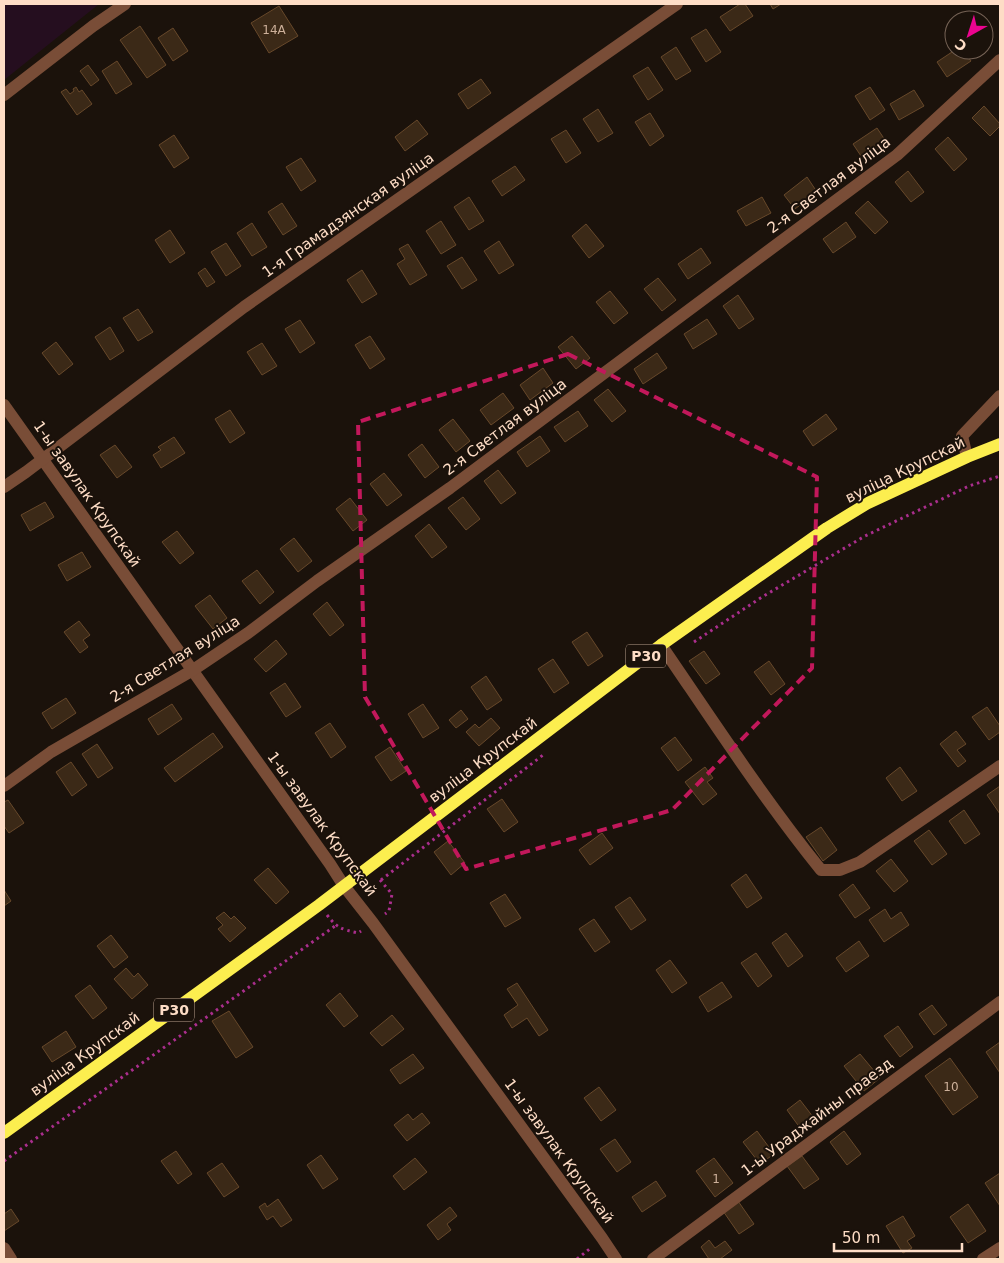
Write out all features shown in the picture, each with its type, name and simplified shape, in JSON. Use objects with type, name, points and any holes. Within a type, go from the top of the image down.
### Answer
[{"type":"main road","name":"вуліца Крупскай","points":[[4,1133],[344,886],[661,644],[827,528],[868,503],[1000,444]]},
{"type":"street","points":[[4,95],[93,26],[125,4]]},
{"type":"street","name":"1-я Грамадзянская вуліца","points":[[4,487],[244,308],[677,4]]},
{"type":"street","name":"2-я Светлая вуліца","points":[[4,786],[51,752],[193,670],[248,633],[317,581],[450,488],[897,155],[1000,60]]},
{"type":"street","points":[[968,457],[962,436],[1000,396]]},
{"type":"street","name":"1-ы завулак Крупскай","points":[[4,405],[344,886],[373,923],[616,1259]]},
{"type":"street","points":[[661,644],[747,772],[821,870],[840,870],[860,862],[1000,766]]},
{"type":"street","name":"1-ы Ураджайны праезд","points":[[653,1259],[1000,1002]]},
{"type":"street","points":[[4,1248],[11,1259]]},
{"type":"street","points":[[983,1259],[1000,1248]]},
{"type":"path","points":[[4,1161],[335,926]]},
{"type":"highlighted area","points":[[568,354],[817,477],[812,668],[672,810],[466,869],[365,697],[358,422]]},
{"type":"shaded area","points":[[4,4],[99,4],[4,80]]},
{"type":"building","points":[[740,4],[745,4],[753,16],[730,31],[720,17]]},
{"type":"building","points":[[770,4],[781,4],[773,9]]},
{"type":"building","points":[[279,6],[298,36],[269,53],[251,23]]},
{"type":"building","points":[[140,26],[166,65],[147,78],[120,40]]},
{"type":"building","points":[[173,28],[188,51],[173,61],[158,38]]},
{"type":"building","points":[[706,29],[721,52],[706,62],[691,38]]},
{"type":"building","points":[[676,47],[691,71],[676,80],[661,57]]},
{"type":"building","points":[[944,57],[944,60],[971,61],[947,77],[937,62]]},
{"type":"building","points":[[117,61],[132,84],[116,94],[102,71]]},
{"type":"building","points":[[88,65],[99,80],[91,86],[80,71]]},
{"type":"building","points":[[648,67],[663,90],[648,100],[633,76]]},
{"type":"building","points":[[481,79],[491,93],[468,109],[458,94]]},
{"type":"building","points":[[76,87],[79,92],[82,90],[92,104],[77,115],[61,92],[66,89],[70,94]]},
{"type":"building","points":[[870,87],[885,110],[870,120],[855,96]]},
{"type":"building","points":[[914,90],[924,106],[899,120],[890,104]]},
{"type":"building","points":[[984,106],[1000,124],[990,136],[972,118]]},
{"type":"building","points":[[598,109],[613,133],[598,142],[583,119]]},
{"type":"building","points":[[650,113],[664,136],[650,146],[635,122]]},
{"type":"building","points":[[417,120],[428,134],[405,151],[395,137]]},
{"type":"building","points":[[877,128],[887,143],[863,159],[853,144]]},
{"type":"building","points":[[566,130],[581,153],[566,163],[551,139]]},
{"type":"building","points":[[174,135],[189,158],[174,168],[159,145]]},
{"type":"building","points":[[948,137],[967,159],[954,171],[935,149]]},
{"type":"building","points":[[301,158],[316,181],[301,191],[286,167]]},
{"type":"building","points":[[515,166],[525,180],[502,196],[492,181]]},
{"type":"building","points":[[908,171],[924,192],[911,202],[895,182]]},
{"type":"building","points":[[807,177],[817,192],[795,209],[784,195]]},
{"type":"building","points":[[469,197],[484,221],[469,230],[454,207]]},
{"type":"building","points":[[762,197],[771,213],[746,226],[737,211]]},
{"type":"building","points":[[868,201],[888,222],[875,234],[855,213]]},
{"type":"building","points":[[282,203],[297,226],[283,235],[268,212]]},
{"type":"building","points":[[441,221],[456,245],[441,254],[426,231]]},
{"type":"building","points":[[846,222],[856,237],[833,253],[823,239]]},
{"type":"building","points":[[252,223],[267,247],[252,256],[237,233]]},
{"type":"building","points":[[586,224],[604,246],[589,258],[572,236]]},
{"type":"building","points":[[170,230],[185,253],[170,263],[155,240]]},
{"type":"building","points":[[499,241],[514,265],[499,274],[484,251]]},
{"type":"building","points":[[226,243],[241,266],[226,276],[211,252]]},
{"type":"building","points":[[408,244],[427,275],[410,285],[397,264],[405,259],[399,249]]},
{"type":"building","points":[[701,248],[711,263],[688,279],[678,264]]},
{"type":"building","points":[[462,257],[477,280],[462,289],[447,266]]},
{"type":"building","points":[[205,268],[215,282],[207,287],[198,273]]},
{"type":"building","points":[[362,270],[377,294],[362,303],[347,280]]},
{"type":"building","points":[[658,278],[676,300],[662,311],[644,289]]},
{"type":"building","points":[[610,291],[628,313],[614,324],[596,302]]},
{"type":"building","points":[[738,295],[754,319],[739,329],[723,306]]},
{"type":"building","points":[[138,309],[153,332],[138,341],[123,318]]},
{"type":"building","points":[[707,319],[717,334],[693,349],[684,334]]},
{"type":"building","points":[[300,320],[315,343],[300,353],[285,329]]},
{"type":"building","points":[[110,327],[124,351],[110,360],[95,337]]},
{"type":"building","points":[[370,336],[385,359],[370,369],[355,345]]},
{"type":"building","points":[[572,336],[590,358],[576,369],[558,347]]},
{"type":"building","points":[[56,342],[73,364],[59,375],[42,353]]},
{"type":"building","points":[[262,343],[277,366],[262,375],[247,352]]},
{"type":"building","points":[[657,353],[667,368],[643,384],[634,369]]},
{"type":"building","points":[[543,368],[553,383],[530,400],[520,385]]},
{"type":"building","points":[[608,389],[626,411],[612,422],[594,400]]},
{"type":"building","points":[[503,393],[514,408],[491,425],[480,410]]},
{"type":"building","points":[[230,410],[245,433],[230,443],[215,419]]},
{"type":"building","points":[[578,411],[588,426],[565,442],[554,427]]},
{"type":"building","points":[[826,414],[837,429],[813,446],[803,431]]},
{"type":"building","points":[[453,419],[470,441],[456,452],[439,430]]},
{"type":"building","points":[[540,436],[550,451],[527,467],[517,452]]},
{"type":"building","points":[[174,437],[185,453],[161,468],[153,455],[161,450],[158,447]]},
{"type":"building","points":[[422,444],[439,467],[425,478],[408,455]]},
{"type":"building","points":[[115,445],[132,467],[117,478],[100,455]]},
{"type":"building","points":[[498,470],[516,493],[501,504],[484,481]]},
{"type":"building","points":[[384,473],[402,495],[387,506],[370,484]]},
{"type":"building","points":[[463,497],[480,519],[466,530],[448,508]]},
{"type":"building","points":[[350,498],[367,520],[353,531],[336,509]]},
{"type":"building","points":[[45,502],[54,517],[30,531],[21,515]]},
{"type":"building","points":[[429,524],[447,547],[432,558],[415,536]]},
{"type":"building","points":[[177,531],[194,553],[180,564],[162,542]]},
{"type":"building","points":[[294,538],[312,561],[298,572],[280,549]]},
{"type":"building","points":[[82,552],[91,567],[67,581],[58,565]]},
{"type":"building","points":[[257,570],[274,592],[260,604],[242,581]]},
{"type":"building","points":[[210,595],[227,618],[213,629],[195,606]]},
{"type":"building","points":[[327,602],[344,625],[330,636],[313,614]]},
{"type":"building","points":[[79,621],[90,635],[83,640],[88,647],[80,653],[64,632]]},
{"type":"building","points":[[587,632],[603,656],[588,666],[572,642]]},
{"type":"building","points":[[276,640],[287,654],[266,672],[254,659]]},
{"type":"building","points":[[704,651],[720,674],[706,684],[689,661]]},
{"type":"building","points":[[553,659],[569,683],[554,693],[538,669]]},
{"type":"building","points":[[769,661],[785,684],[771,695],[754,672]]},
{"type":"building","points":[[486,676],[502,700],[487,710],[471,687]]},
{"type":"building","points":[[285,683],[301,707],[286,717],[270,693]]},
{"type":"building","points":[[66,698],[76,713],[52,729],[42,713]]},
{"type":"building","points":[[172,704],[182,719],[158,735],[148,719]]},
{"type":"building","points":[[423,704],[439,728],[423,738],[408,714]]},
{"type":"building","points":[[987,707],[1000,726],[1000,732],[989,740],[972,717]]},
{"type":"building","points":[[461,710],[468,719],[456,728],[449,720]]},
{"type":"building","points":[[491,718],[500,728],[479,746],[466,732],[475,724],[479,728]]},
{"type":"building","points":[[330,723],[346,747],[331,758],[315,733]]},
{"type":"building","points":[[956,731],[966,744],[957,750],[966,761],[958,767],[940,744]]},
{"type":"building","points":[[213,733],[223,747],[175,782],[164,768]]},
{"type":"building","points":[[675,737],[692,760],[678,771],[661,748]]},
{"type":"building","points":[[97,744],[113,768],[98,778],[82,754]]},
{"type":"building","points":[[390,747],[406,771],[391,781],[375,757]]},
{"type":"building","points":[[71,762],[87,785],[72,796],[56,772]]},
{"type":"building","points":[[705,767],[713,778],[707,782],[717,794],[703,805],[685,782]]},
{"type":"building","points":[[900,767],[917,791],[902,801],[886,778]]},
{"type":"building","points":[[1000,786],[1000,814],[987,795]]},
{"type":"building","points":[[502,799],[518,822],[504,832],[487,809]]},
{"type":"building","points":[[8,800],[24,823],[9,833],[4,826],[4,802]]},
{"type":"building","points":[[964,810],[980,834],[965,844],[949,821]]},
{"type":"building","points":[[821,827],[837,850],[823,861],[806,837]]},
{"type":"building","points":[[929,830],[947,854],[932,865],[914,841]]},
{"type":"building","points":[[602,833],[613,848],[590,865],[579,850]]},
{"type":"building","points":[[448,841],[465,863],[451,875],[434,852]]},
{"type":"building","points":[[891,859],[908,881],[894,892],[876,871]]},
{"type":"building","points":[[268,868],[289,892],[276,904],[254,880]]},
{"type":"building","points":[[746,874],[762,898],[747,908],[731,885]]},
{"type":"building","points":[[853,884],[870,908],[855,918],[839,895]]},
{"type":"building","points":[[4,890],[11,901],[4,906]]},
{"type":"building","points":[[505,894],[521,918],[505,927],[490,903]]},
{"type":"building","points":[[630,897],[646,920],[631,930],[615,907]]},
{"type":"building","points":[[885,909],[891,919],[901,912],[909,925],[884,942],[869,920]]},
{"type":"building","points":[[224,912],[231,919],[234,916],[246,928],[230,942],[218,929],[223,925],[216,918]]},
{"type":"building","points":[[594,919],[610,942],[595,952],[579,929]]},
{"type":"building","points":[[786,933],[803,956],[788,967],[772,943]]},
{"type":"building","points":[[111,935],[128,957],[114,968],[97,946]]},
{"type":"building","points":[[859,941],[869,956],[846,972],[836,958]]},
{"type":"building","points":[[756,953],[772,976],[758,987],[741,963]]},
{"type":"building","points":[[670,960],[687,983],[672,993],[656,970]]},
{"type":"building","points":[[126,968],[134,977],[138,973],[148,985],[132,999],[114,979]]},
{"type":"building","points":[[722,982],[732,997],[708,1012],[699,997]]},
{"type":"building","points":[[517,983],[548,1030],[539,1036],[527,1018],[512,1028],[504,1015],[518,1005],[507,989]]},
{"type":"building","points":[[90,985],[107,1008],[93,1019],[75,996]]},
{"type":"building","points":[[340,993],[358,1016],[344,1027],[326,1005]]},
{"type":"building","points":[[932,1005],[947,1025],[934,1035],[919,1014]]},
{"type":"building","points":[[229,1011],[253,1047],[236,1058],[212,1021]]},
{"type":"building","points":[[392,1015],[404,1029],[382,1046],[370,1033]]},
{"type":"building","points":[[898,1026],[913,1047],[900,1057],[884,1036]]},
{"type":"building","points":[[66,1031],[76,1047],[52,1062],[42,1047]]},
{"type":"building","points":[[1000,1042],[1000,1073],[986,1052]]},
{"type":"building","points":[[413,1054],[424,1068],[400,1084],[390,1070]]},
{"type":"building","points":[[860,1054],[880,1078],[864,1091],[844,1066]]},
{"type":"building","points":[[950,1058],[978,1097],[953,1115],[925,1076]]},
{"type":"building","points":[[599,1087],[616,1110],[601,1121],[584,1098]]},
{"type":"building","points":[[800,1100],[817,1122],[803,1132],[787,1110]]},
{"type":"building","points":[[422,1113],[430,1123],[407,1141],[394,1125],[408,1114],[413,1120]]},
{"type":"building","points":[[757,1131],[774,1154],[760,1164],[743,1142]]},
{"type":"building","points":[[844,1131],[861,1154],[847,1165],[830,1142]]},
{"type":"building","points":[[615,1139],[631,1162],[617,1172],[600,1149]]},
{"type":"building","points":[[176,1151],[192,1174],[178,1184],[161,1161]]},
{"type":"building","points":[[321,1155],[338,1179],[323,1189],[307,1165]]},
{"type":"building","points":[[802,1156],[819,1179],[804,1189],[787,1166]]},
{"type":"building","points":[[415,1158],[427,1172],[404,1190],[393,1176]]},
{"type":"building","points":[[714,1158],[733,1183],[715,1197],[696,1171]]},
{"type":"building","points":[[222,1163],[239,1187],[224,1197],[207,1173]]},
{"type":"building","points":[[1000,1173],[1000,1206],[985,1183]]},
{"type":"building","points":[[656,1181],[666,1196],[642,1212],[632,1197]]},
{"type":"building","points":[[278,1199],[292,1220],[281,1227],[273,1216],[267,1220],[259,1207],[265,1203],[267,1207]]},
{"type":"building","points":[[738,1201],[754,1224],[739,1234],[723,1211]]},
{"type":"building","points":[[968,1204],[986,1231],[968,1243],[950,1217]]},
{"type":"building","points":[[450,1207],[457,1216],[447,1224],[451,1230],[438,1240],[427,1225]]},
{"type":"building","points":[[11,1209],[19,1221],[4,1231],[4,1214]]},
{"type":"building","points":[[903,1216],[915,1236],[907,1241],[912,1248],[903,1253],[886,1226]]},
{"type":"building","points":[[709,1240],[715,1248],[725,1241],[732,1250],[720,1259],[709,1259],[701,1247]]}]
